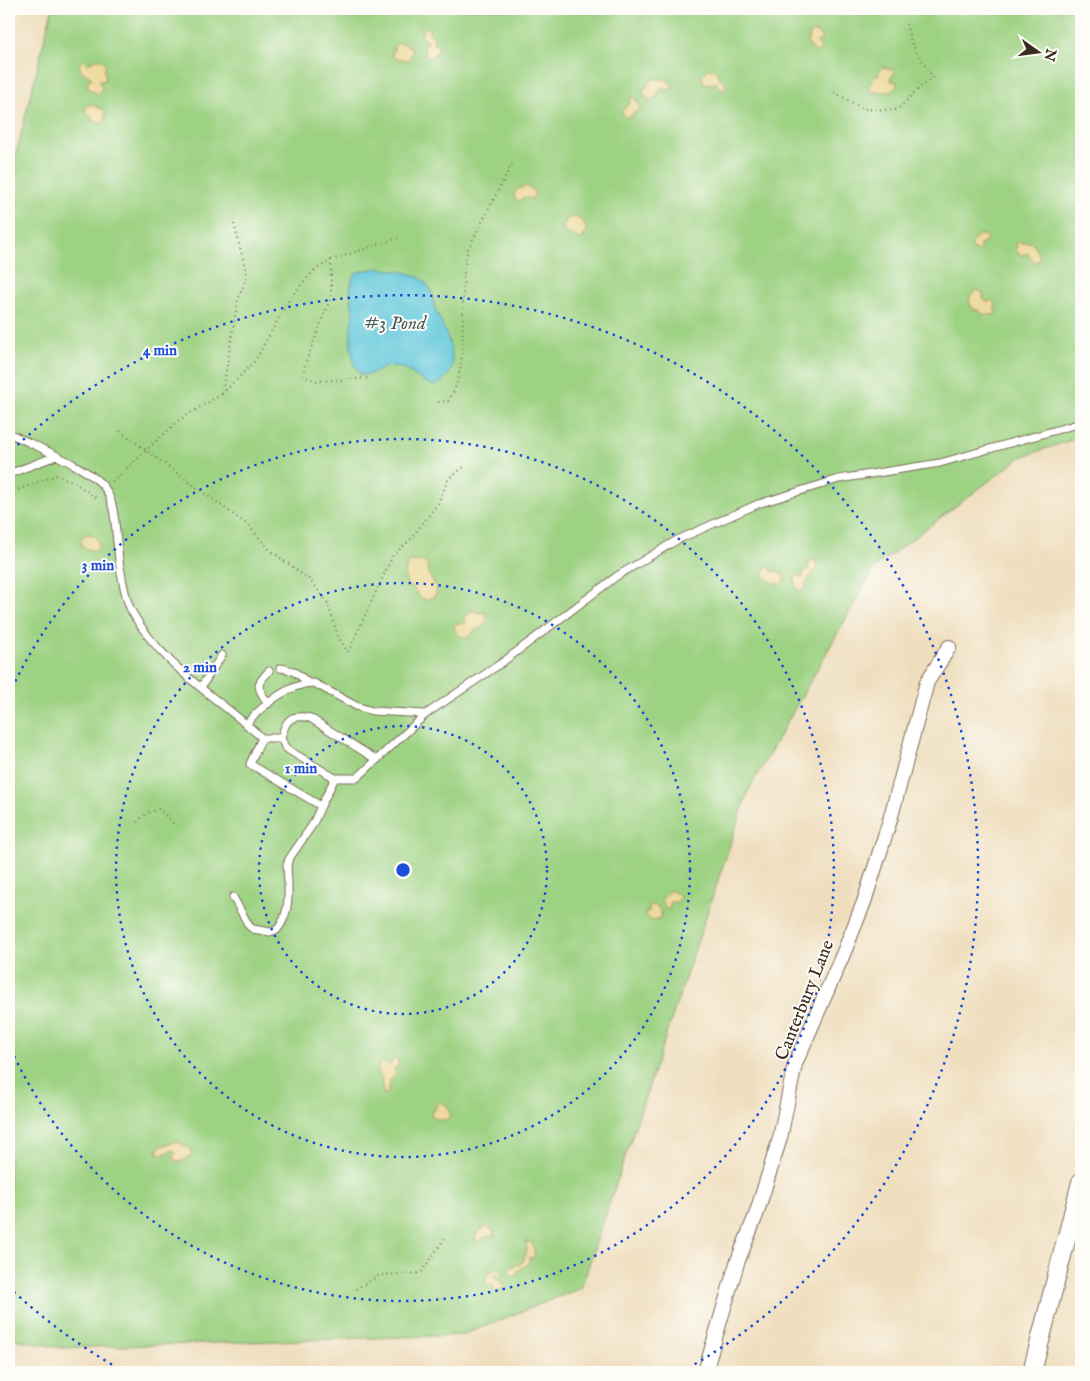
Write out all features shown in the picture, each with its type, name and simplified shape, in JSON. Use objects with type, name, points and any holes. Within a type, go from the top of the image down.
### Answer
[{"type":"street","name":"Canterbury Lane","points":[[705,1372],[737,1263],[756,1215],[780,1138],[795,1064],[864,902],[890,820],[927,682],[949,647]]},
{"type":"street","points":[[1032,1372],[1081,1182]]},
{"type":"lane","points":[[376,760],[310,718],[298,716],[290,719],[283,728],[281,738],[290,751],[334,778],[357,778],[426,714],[503,662],[617,576],[677,540],[758,504],[839,479],[940,463],[1081,423]]},
{"type":"lane","points":[[9,433],[86,471],[99,480],[106,489],[113,510],[120,566],[131,611],[158,650],[262,738],[281,738]]},
{"type":"lane","points":[[9,474],[56,456]]},
{"type":"lane","points":[[201,687],[222,655]]},
{"type":"lane","points":[[280,668],[289,669],[297,673],[308,683]]},
{"type":"lane","points":[[268,671],[259,681],[259,685],[261,693],[268,704]]},
{"type":"lane","points":[[246,724],[259,710],[268,704],[296,686],[308,683],[314,683],[356,706],[372,711],[426,714]]},
{"type":"lane","points":[[262,738],[250,764],[321,806]]},
{"type":"lane","points":[[233,896],[248,926],[270,932],[277,930],[285,918],[287,910],[289,859],[313,824],[334,778]]},
{"type":"path","points":[[830,90],[864,109],[897,110],[921,86],[933,78],[912,44],[904,21]]},
{"type":"path","points":[[438,402],[448,401],[453,393],[458,375],[464,319],[465,259],[468,249],[512,164]]},
{"type":"path","points":[[222,394],[236,309],[247,274],[233,220]]},
{"type":"path","points":[[9,493],[57,475],[74,482],[96,498],[179,420],[222,394],[255,361],[290,296],[315,270],[331,260],[398,238]]},
{"type":"path","points":[[331,260],[331,296],[305,364],[303,376],[317,381],[370,378]]},
{"type":"path","points":[[120,431],[249,526],[270,550],[310,580],[328,603],[338,638],[348,652],[393,555],[410,540],[438,503],[449,478],[464,467]]},
{"type":"path","points":[[138,822],[147,813],[159,809],[176,826]]},
{"type":"path","points":[[356,1289],[380,1275],[421,1274],[448,1235]]},
{"type":"green space","points":[[52,9],[1081,9],[1081,437],[1021,457],[875,567],[748,791],[581,1288],[462,1335],[61,1348],[9,1338],[9,182]]},
{"type":"sand","points":[[426,27],[429,29],[434,38],[433,42],[438,46],[439,50],[429,58],[423,48],[423,44],[427,44],[426,40],[421,36],[422,31]]},
{"type":"sand","points":[[816,32],[822,40],[817,42],[821,48],[817,53],[807,42],[811,33]]},
{"type":"sand","points":[[398,43],[405,44],[407,47],[411,46],[411,58],[407,60],[393,58],[392,51]]},
{"type":"sand","points":[[96,59],[101,59],[106,64],[104,81],[99,80],[102,88],[97,94],[88,88],[88,81],[92,78],[81,71],[79,65],[83,60],[87,64]]},
{"type":"sand","points":[[883,67],[893,70],[894,74],[890,78],[891,81],[897,82],[896,87],[890,92],[871,92],[872,82],[875,76],[879,75],[879,71]]},
{"type":"sand","points":[[710,68],[717,71],[718,77],[725,81],[725,89],[721,90],[716,82],[709,84],[703,82],[702,76]]},
{"type":"sand","points":[[653,78],[667,80],[673,85],[673,88],[668,90],[661,87],[657,97],[649,100],[643,95],[643,90]]},
{"type":"sand","points":[[631,97],[637,100],[640,109],[627,118],[623,115],[622,111],[630,103]]},
{"type":"sand","points":[[91,104],[105,111],[105,120],[101,123],[91,120],[91,115],[86,113],[85,108]]},
{"type":"sand","points":[[526,186],[535,192],[534,197],[530,199],[524,197],[519,201],[516,200],[514,194],[516,190]]},
{"type":"sand","points":[[572,217],[580,220],[585,226],[586,232],[582,239],[562,229],[566,220]]},
{"type":"sand","points":[[978,235],[985,235],[987,238],[985,243],[980,245],[980,250],[978,251],[973,250],[971,244]]},
{"type":"sand","points":[[1019,241],[1022,243],[1033,243],[1040,257],[1038,261],[1034,262],[1027,253],[1022,255],[1017,253],[1016,244]]},
{"type":"sand","points":[[978,290],[984,294],[983,299],[988,302],[991,300],[996,305],[994,309],[995,315],[982,314],[979,310],[974,310],[969,302],[971,295]]},
{"type":"sand","points":[[86,534],[96,538],[98,549],[93,551],[83,547],[80,541]]},
{"type":"sand","points":[[812,559],[816,562],[817,567],[806,584],[805,589],[799,591],[795,586],[795,578],[798,575],[802,578],[804,571],[809,569],[809,562]]},
{"type":"sand","points":[[422,561],[427,564],[428,573],[437,589],[435,596],[427,600],[421,598],[412,587],[409,587],[405,578],[405,571],[409,562]]},
{"type":"sand","points":[[770,566],[772,572],[778,571],[785,577],[780,585],[769,580],[763,574],[765,569]]},
{"type":"sand","points":[[473,610],[478,613],[484,612],[488,619],[481,629],[475,630],[469,637],[461,637],[454,627],[458,623],[466,622],[465,616]]},
{"type":"sand","points":[[670,890],[679,895],[680,898],[677,902],[670,902],[670,909],[666,909],[661,900]]},
{"type":"sand","points":[[656,905],[661,912],[661,917],[655,920],[645,915],[646,912],[649,912],[649,907]]},
{"type":"sand","points":[[394,1059],[398,1060],[399,1066],[394,1068],[396,1074],[389,1081],[391,1084],[388,1087],[389,1092],[384,1095],[378,1066],[383,1062],[390,1065]]},
{"type":"sand","points":[[438,1102],[446,1105],[449,1109],[450,1116],[448,1120],[437,1119],[431,1115]]},
{"type":"sand","points":[[176,1141],[192,1150],[191,1156],[180,1162],[175,1161],[173,1157],[176,1152],[172,1150],[162,1155],[157,1152],[159,1147]]},
{"type":"sand","points":[[487,1227],[493,1230],[494,1236],[486,1236],[479,1241],[475,1240],[479,1231]]},
{"type":"sand","points":[[526,1242],[532,1242],[535,1255],[532,1258],[529,1257],[529,1263],[518,1271],[517,1275],[512,1276],[509,1273],[510,1268],[522,1263],[527,1251]]},
{"type":"sand","points":[[500,1269],[505,1275],[496,1274],[494,1276],[495,1279],[501,1280],[504,1287],[496,1290],[493,1287],[494,1284],[486,1285],[486,1279],[490,1271]]},
{"type":"water","name":"#3 Pond","points":[[378,268],[403,272],[420,278],[430,289],[452,353],[450,372],[446,378],[435,386],[397,366],[361,375],[354,365],[351,346],[353,312],[350,290],[353,277],[357,272]]}]
